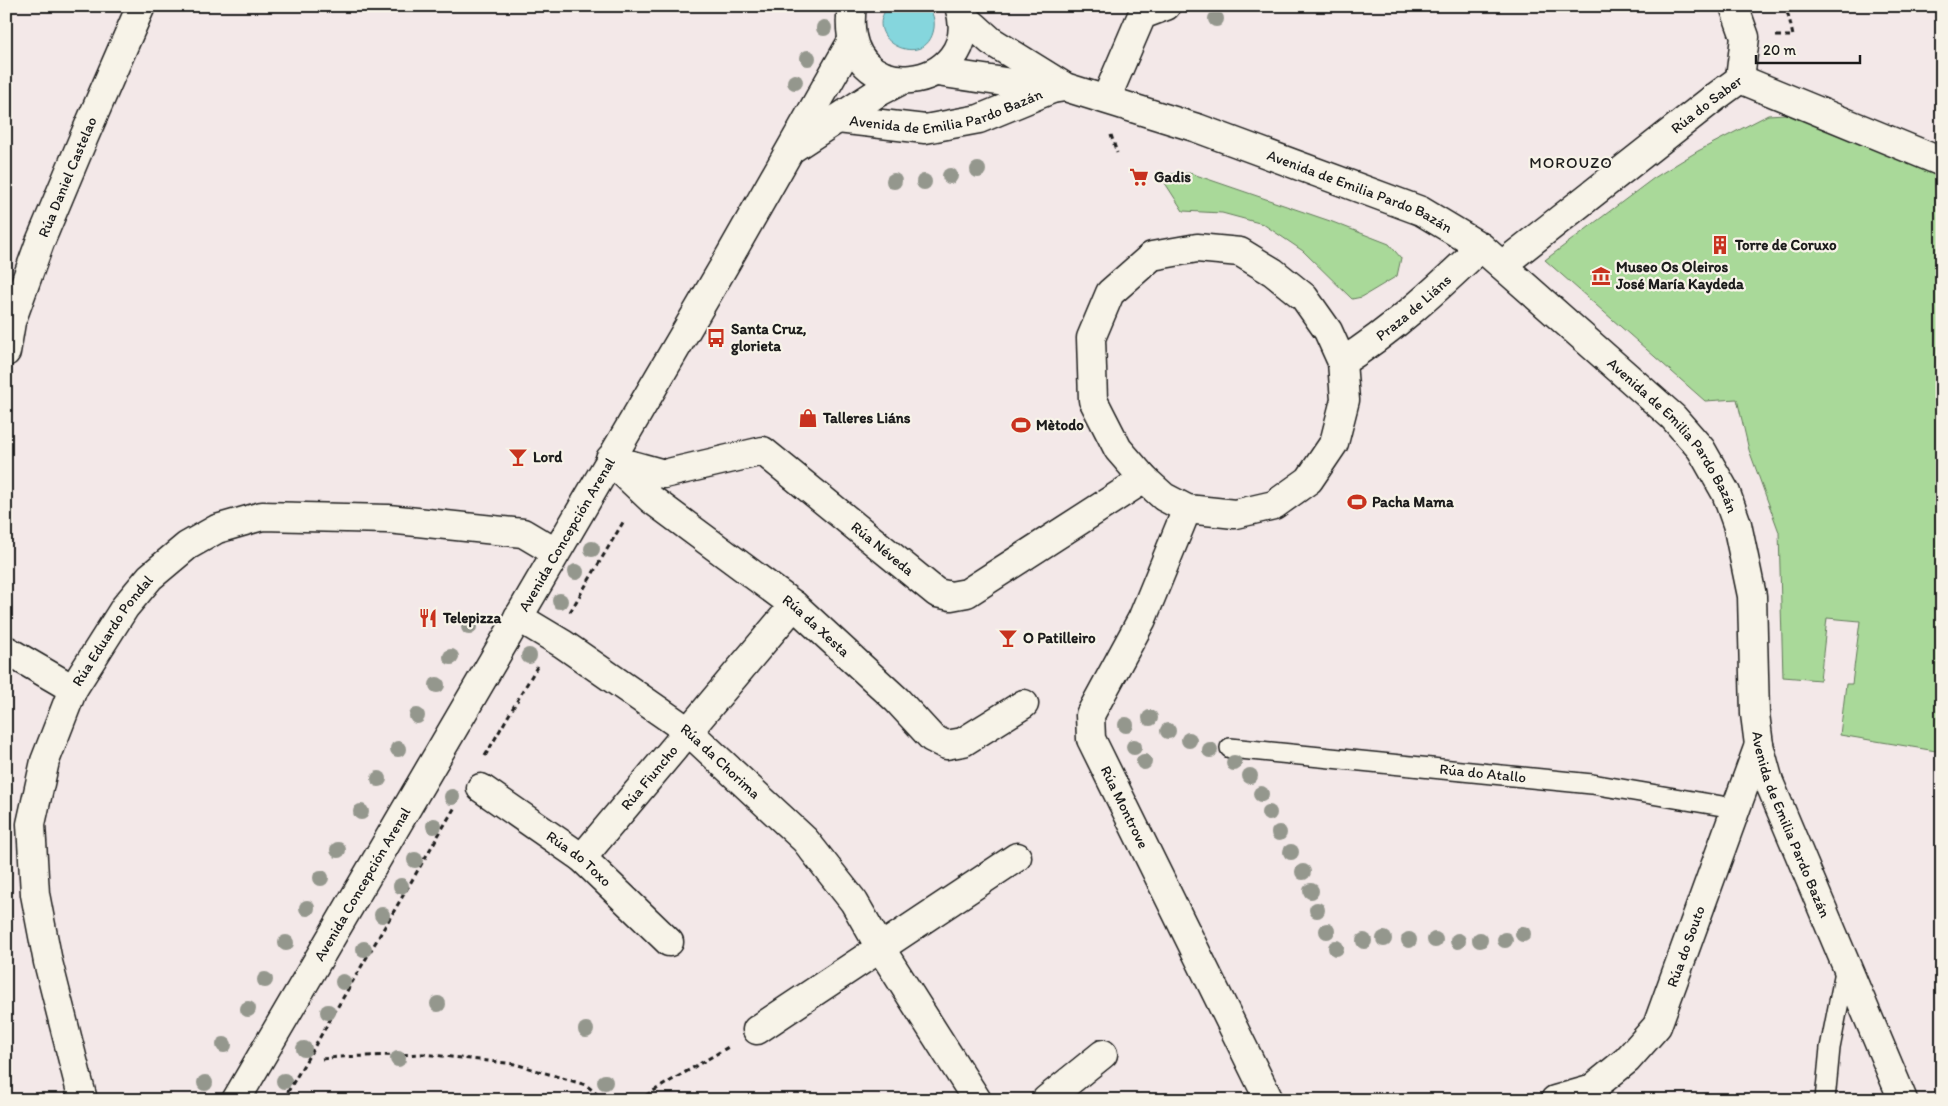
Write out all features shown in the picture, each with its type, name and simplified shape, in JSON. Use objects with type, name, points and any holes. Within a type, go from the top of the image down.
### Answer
[{"type":"street","name":"Rúa Daniel Castelao","points":[[6,352],[11,322],[40,242],[141,6]]},
{"type":"street","name":"Avenida Concepción Arenal","points":[[852,6],[849,23],[852,41],[860,56],[871,68],[885,77],[902,80],[920,79],[937,72]]},
{"type":"street","points":[[1106,99],[1142,14],[1166,6]]},
{"type":"street","points":[[1734,6],[1745,37],[1740,79]]},
{"type":"street","points":[[937,72],[949,61],[957,48],[963,30],[961,11]]},
{"type":"street","name":"Avenida de Emilia Pardo Bazán","points":[[961,11],[991,40],[1059,88]]},
{"type":"street","name":"Avenida Concepción Arenal","points":[[236,1100],[852,41]]},
{"type":"street","name":"Avenida de Emilia Pardo Bazán","points":[[937,72],[1059,88],[1106,99],[1197,128],[1421,211],[1480,247],[1673,417],[1702,449],[1726,493],[1737,524],[1752,596],[1755,714],[1759,745],[1769,782],[1903,1100]]},
{"type":"street","name":"Rúa do Saber","points":[[1502,266],[1740,79],[1942,162]]},
{"type":"street","name":"Avenida Concepción Arenal","points":[[790,150],[877,93],[902,80]]},
{"type":"street","name":"Avenida de Emilia Pardo Bazán","points":[[838,119],[925,129],[979,120],[1059,88]]},
{"type":"street","name":"Praza de Liáns","points":[[1342,362],[1362,350],[1437,289],[1480,247]]},
{"type":"street","points":[[1197,248],[1240,252],[1273,272],[1304,297],[1328,331],[1342,362],[1345,400],[1334,443],[1309,480],[1274,505],[1235,514],[1187,509],[1164,497],[1144,479],[1118,450],[1093,400],[1091,338],[1110,293],[1152,256],[1197,248]]},
{"type":"street","name":"Rúa Néveda","points":[[610,460],[664,474],[763,452],[937,594],[951,596],[967,592],[1144,479]]},
{"type":"street","name":"Rúa da Xesta","points":[[610,460],[651,499],[794,606],[897,700],[932,738],[946,745],[963,742],[1024,704]]},
{"type":"street","name":"Rúa Montrove","points":[[1187,509],[1142,619],[1090,715],[1091,740],[1269,1100]]},
{"type":"street","name":"Rúa Eduardo Pondal","points":[[83,1100],[46,953],[35,894],[32,824],[45,761],[72,689],[125,607],[150,577],[187,546],[217,529],[262,516],[388,519],[523,533],[555,552]]},
{"type":"street","name":"Rúa Fiuncho","points":[[582,858],[794,606]]},
{"type":"street","name":"Rúa da Chorima","points":[[518,617],[563,644],[688,731],[805,840],[854,902],[881,949],[977,1100]]},
{"type":"street","points":[[6,650],[72,689]]},
{"type":"street","name":"Rúa do Souto","points":[[1555,1100],[1591,1095],[1627,1060],[1657,1026],[1734,808],[1759,745]]},
{"type":"street","name":"Rúa do Toxo","points":[[481,788],[582,858],[670,942]]},
{"type":"street","points":[[757,1030],[1017,857]]},
{"type":"street","points":[[1046,1100],[1103,1054]]},
{"type":"lane","name":"Rúa do Atallo","points":[[1230,748],[1592,784],[1734,808]]},
{"type":"lane","points":[[1825,1100],[1830,1048],[1846,966]]},
{"type":"path","points":[[638,1100],[757,1030]]},
{"type":"path","points":[[322,1059],[424,1054],[515,1064],[586,1085],[604,1100]]},
{"type":"green space","points":[[1803,113],[1942,177],[1942,752],[1840,735],[1846,684],[1852,684],[1860,621],[1827,618],[1820,680],[1783,677],[1779,532],[1749,450],[1737,399],[1705,401],[1545,260],[1654,178],[1698,151],[1768,115]]},
{"type":"green space","points":[[1190,173],[1330,221],[1389,244],[1401,258],[1397,276],[1362,297],[1352,299],[1303,251],[1263,224],[1222,213],[1183,211],[1165,183],[1170,174]]},
{"type":"water","points":[[889,6],[927,6],[932,13],[934,22],[934,28],[929,41],[920,48],[909,50],[897,46],[888,39],[882,30],[882,18]]},
{"type":"place","name":"Gadis","points":[[1139,177]]},
{"type":"place","name":"Torre de Coruxo","points":[[1720,245]]},
{"type":"place","name":"Museo Os Oleiros José María Kaydeda","points":[[1601,276]]},
{"type":"place","name":"Santa Cruz, glorieta","points":[[716,338]]},
{"type":"place","name":"Talleres Liáns","points":[[808,418]]},
{"type":"place","name":"Mètodo","points":[[1021,425]]},
{"type":"place","name":"Lord","points":[[518,457]]},
{"type":"place","name":"Pacha Mama","points":[[1357,502]]},
{"type":"place","name":"Telepizza","points":[[428,618]]},
{"type":"place","name":"O Patilleiro","points":[[1008,638]]},
{"type":"district","name":"MOROUZO","points":[[1571,162]]}]
